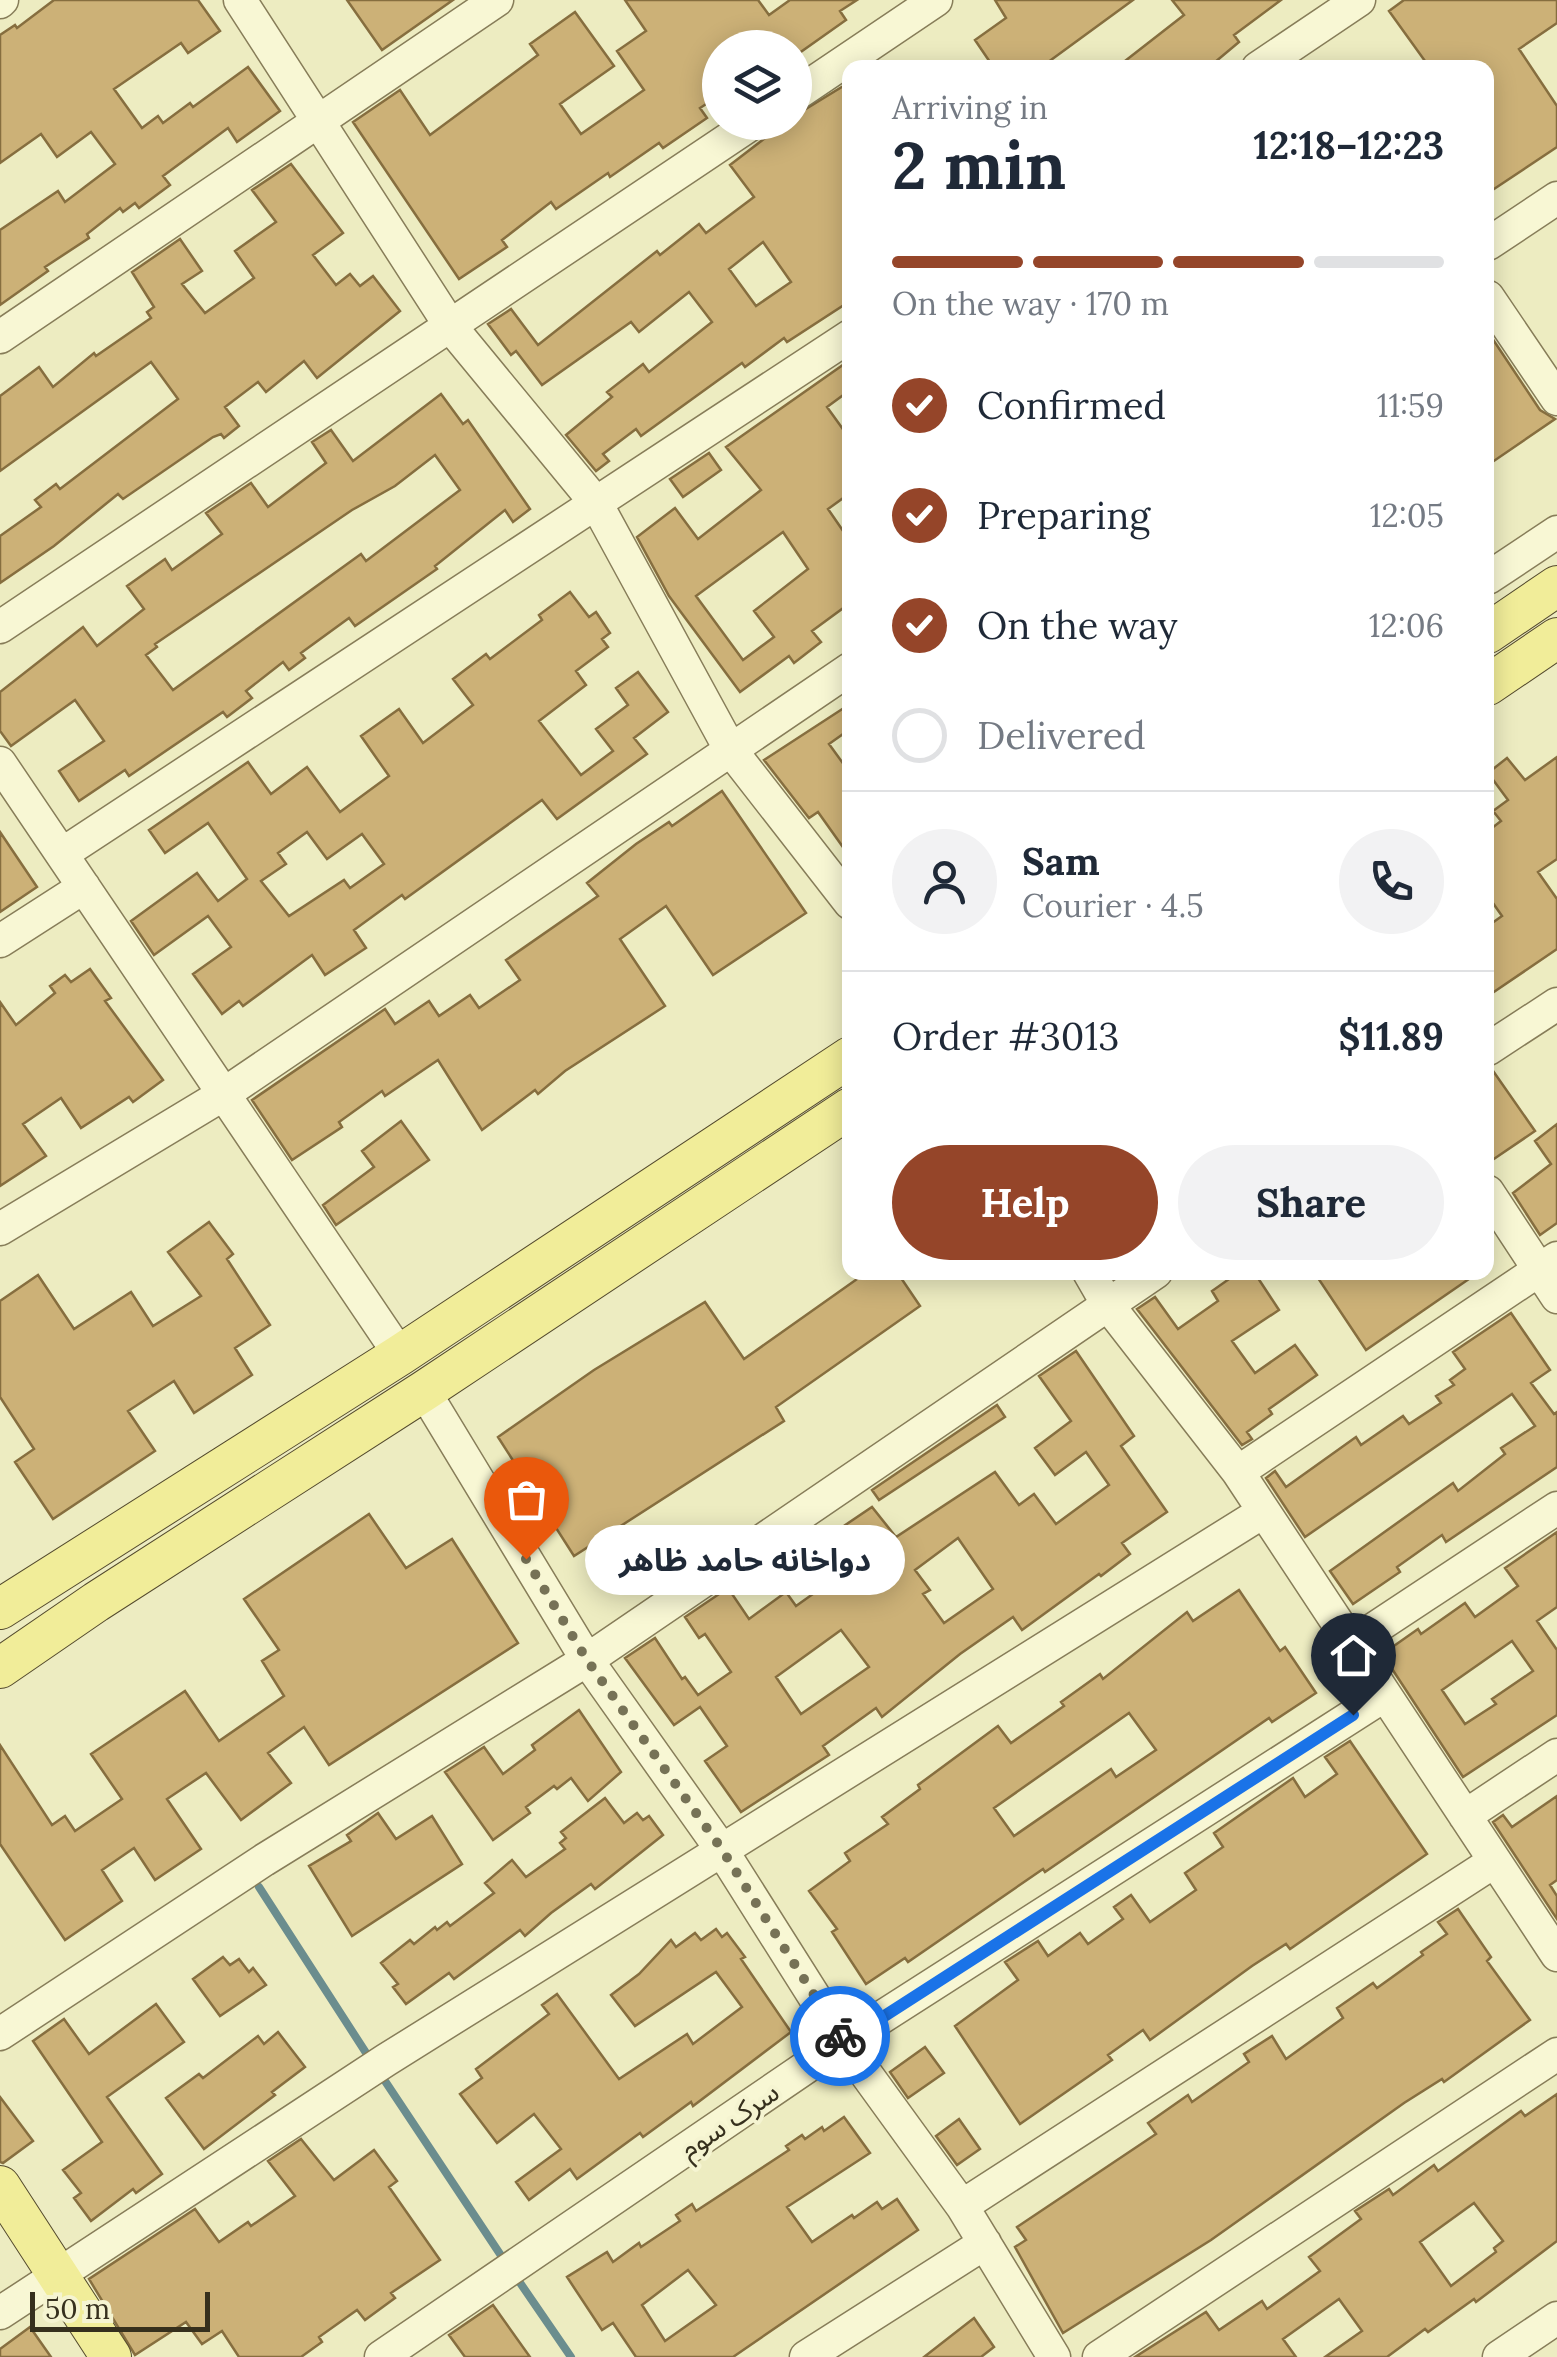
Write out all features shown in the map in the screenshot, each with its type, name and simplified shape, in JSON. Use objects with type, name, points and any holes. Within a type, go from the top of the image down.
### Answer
[{"type":"main road","points":[[1494,629],[1557,586]]},
{"type":"main road","points":[[1494,682],[1557,638]]},
{"type":"main road","points":[[0,1609],[400,1355],[842,1062]]},
{"type":"main road","points":[[0,1668],[842,1113]]},
{"type":"main road","points":[[0,2186],[111,2357]]},
{"type":"street","points":[[240,0],[451,327],[596,504],[730,749],[842,894]]},
{"type":"street","points":[[0,337],[316,119],[497,0]]},
{"type":"street","points":[[847,60],[936,0]]},
{"type":"street","points":[[1270,60],[1360,0]]},
{"type":"street","points":[[812,84],[842,63]]},
{"type":"street","points":[[0,627],[727,140]]},
{"type":"street","points":[[1494,240],[1557,198]]},
{"type":"street","points":[[1494,306],[1557,399]]},
{"type":"street","points":[[62,854],[842,341]]},
{"type":"street","points":[[1494,574],[1557,532]]},
{"type":"street","points":[[0,1229],[224,1094],[842,674]]},
{"type":"street","points":[[0,762],[400,1355]]},
{"type":"street","points":[[0,941],[84,887]]},
{"type":"street","points":[[1494,1046],[1557,1004]]},
{"type":"street","points":[[1238,1472],[1551,1275],[1494,1200]]},
{"type":"street","points":[[1094,1280],[1108,1305],[1238,1472],[1557,1955]]},
{"type":"street","points":[[0,2034],[264,1860],[587,1660],[1144,1280]]},
{"type":"street","points":[[424,1391],[587,1660],[721,1848],[844,2042],[962,2206],[1054,2357]]},
{"type":"street","points":[[1351,1644],[1557,1508]]},
{"type":"street","points":[[0,2313],[55,2273],[721,1848],[1264,1512]]},
{"type":"street","name":"سرک سوم","points":[[381,2357],[844,2042],[1385,1695]]},
{"type":"street","points":[[1465,1816],[1557,1755]]},
{"type":"street","points":[[962,2206],[1495,1862]]},
{"type":"street","points":[[1100,2357],[1557,2054]]},
{"type":"street","points":[[806,2357],[984,2244]]},
{"type":"street","points":[[1499,2357],[1557,2318]]},
{"type":"building","points":[[54,0],[198,0],[220,31],[188,53],[181,43],[114,89],[142,128],[158,116],[163,123],[190,103],[193,107],[248,67],[280,111],[237,142],[228,128],[163,176],[170,185],[139,208],[135,203],[123,212],[120,208],[87,234],[89,238],[45,267],[48,271],[0,305],[0,230],[58,191],[65,202],[115,164],[91,132],[57,157],[41,134],[0,163],[0,35],[15,25],[17,28]]},
{"type":"building","points":[[347,0],[453,0],[382,50]]},
{"type":"building","points":[[625,0],[758,0],[769,15],[790,0],[857,0],[840,11],[846,20],[812,44],[812,30],[702,30],[702,121],[663,148],[659,143],[610,177],[608,173],[556,209],[551,202],[502,240],[507,247],[459,279],[353,122],[400,90],[430,135],[538,55],[530,44],[575,12],[614,66],[560,104],[581,134],[644,90],[617,51],[646,31]]},
{"type":"building","points":[[995,0],[1133,0],[1051,60],[989,60],[975,40],[1006,18]]},
{"type":"building","points":[[1172,0],[1281,0],[1234,35],[1239,42],[1218,60],[1126,60],[1184,15]]},
{"type":"building","points":[[1404,0],[1557,0],[1557,23],[1519,49],[1557,106],[1557,147],[1494,189],[1494,60],[1424,60],[1389,11]]},
{"type":"building","points":[[842,87],[842,306],[787,342],[784,338],[745,367],[742,363],[641,436],[636,429],[603,454],[609,461],[596,471],[566,435],[612,397],[607,392],[643,364],[649,372],[712,322],[689,292],[639,332],[631,322],[542,385],[516,351],[511,355],[488,324],[511,309],[538,345],[657,251],[660,255],[699,224],[706,233],[754,197],[730,165],[763,140],[812,140],[812,105]],"holes":[[[763,242],[791,282],[756,306],[729,269]]]},
{"type":"building","points":[[291,164],[343,233],[313,255],[336,285],[350,274],[360,286],[373,276],[400,311],[317,378],[304,361],[266,392],[258,382],[225,407],[239,426],[224,438],[221,434],[213,437],[123,499],[118,494],[0,583],[0,536],[41,507],[35,500],[56,484],[60,489],[178,399],[151,362],[0,471],[0,396],[39,367],[53,387],[94,353],[96,356],[151,318],[147,312],[154,307],[132,272],[180,239],[202,271],[182,284],[205,313],[254,278],[235,251],[276,222],[252,190]]},
{"type":"building","points":[[1494,341],[1540,410],[1555,419],[1494,461]]},
{"type":"building","points":[[842,366],[842,396],[827,407],[842,428],[842,499],[828,509],[842,529],[842,609],[812,631],[821,642],[794,663],[789,656],[740,692],[669,596],[637,537],[675,508],[698,539],[761,490],[726,447]],"holes":[[[783,532],[808,569],[754,611],[774,637],[743,660],[696,596]]]},
{"type":"building","points":[[441,394],[463,424],[468,420],[530,509],[513,522],[505,510],[435,566],[437,569],[355,626],[349,618],[301,653],[305,658],[289,670],[283,662],[246,691],[252,698],[227,717],[223,712],[129,776],[125,770],[79,801],[59,771],[104,741],[75,700],[11,746],[0,731],[0,692],[83,627],[97,646],[144,609],[127,586],[165,559],[172,570],[222,534],[206,513],[251,483],[268,507],[326,463],[312,442],[331,430],[353,461]],"holes":[[[435,455],[460,490],[366,561],[361,554],[173,690],[146,655],[157,647],[155,644],[352,510],[395,486]]]},
{"type":"building","points":[[709,453],[721,470],[683,497],[670,479]]},
{"type":"building","points":[[570,592],[589,617],[596,612],[610,633],[602,639],[608,647],[576,671],[586,685],[539,721],[581,775],[613,751],[596,729],[628,705],[616,688],[638,672],[668,712],[634,738],[647,754],[557,819],[542,800],[405,899],[402,895],[354,930],[366,948],[325,975],[312,955],[243,1006],[239,1001],[222,1014],[193,974],[231,947],[208,916],[154,955],[131,921],[197,873],[218,901],[247,879],[208,823],[165,853],[149,830],[248,762],[271,794],[307,767],[340,812],[389,776],[361,736],[399,709],[423,743],[473,705],[453,679],[486,654],[490,659],[542,620],[539,615]],"holes":[[[307,832],[327,859],[362,834],[384,864],[350,888],[344,880],[289,916],[261,881],[286,864],[278,853]]]},
{"type":"building","points":[[842,709],[842,735],[829,744],[842,762],[842,846],[818,812],[809,818],[764,760]]},
{"type":"building","points":[[1557,757],[1557,859],[1538,872],[1557,899],[1557,949],[1494,992],[1494,922],[1502,916],[1494,905],[1494,826],[1501,821],[1494,810],[1508,800],[1494,781],[1494,768],[1507,758],[1525,780]]},
{"type":"building","points":[[722,791],[806,913],[713,975],[666,906],[620,939],[665,1006],[565,1071],[538,1094],[535,1090],[482,1130],[438,1060],[385,1096],[382,1091],[339,1122],[342,1127],[292,1160],[252,1100],[385,1009],[395,1024],[429,1001],[439,1016],[470,995],[479,1008],[520,980],[506,960],[598,896],[587,883],[636,844],[669,822],[672,826]]},
{"type":"building","points":[[0,832],[37,887],[0,912]]},
{"type":"building","points":[[90,969],[111,998],[105,1001],[163,1080],[133,1102],[129,1097],[81,1128],[61,1098],[23,1124],[46,1156],[0,1186],[0,1002],[16,1025],[55,993],[50,986],[65,975],[71,982]]},
{"type":"building","points":[[1494,1072],[1535,1131],[1494,1159]]},
{"type":"building","points":[[401,1121],[429,1160],[336,1225],[323,1205],[374,1167],[362,1151]]},
{"type":"building","points":[[1557,1124],[1557,1223],[1540,1235],[1513,1193],[1551,1164],[1535,1141]]},
{"type":"building","points":[[209,1222],[233,1254],[227,1259],[270,1325],[235,1348],[252,1375],[194,1413],[174,1381],[128,1411],[155,1451],[53,1519],[15,1462],[34,1449],[0,1397],[0,1301],[38,1275],[74,1329],[131,1292],[153,1326],[201,1296],[168,1252]]},
{"type":"building","points":[[856,1280],[902,1280],[920,1306],[776,1407],[784,1421],[574,1556],[498,1437],[594,1370],[705,1302],[744,1359]]},
{"type":"building","points":[[1228,1280],[1259,1280],[1279,1310],[1232,1341],[1255,1373],[1295,1345],[1317,1375],[1269,1409],[1272,1414],[1247,1432],[1252,1439],[1242,1445],[1137,1309],[1155,1297],[1178,1329],[1218,1301],[1212,1291]]},
{"type":"building","points":[[1319,1280],[1467,1280],[1366,1350]]},
{"type":"building","points":[[1511,1313],[1550,1370],[1531,1383],[1554,1414],[1557,1412],[1557,1467],[1446,1542],[1442,1535],[1397,1567],[1400,1572],[1353,1604],[1330,1571],[1453,1483],[1458,1491],[1505,1454],[1501,1448],[1535,1426],[1512,1394],[1305,1537],[1266,1478],[1275,1471],[1286,1487],[1356,1437],[1361,1445],[1403,1416],[1409,1424],[1441,1403],[1436,1396],[1454,1385],[1450,1380],[1465,1369],[1453,1352]]},
{"type":"building","points":[[1076,1351],[1134,1436],[1121,1446],[1167,1512],[1122,1543],[1130,1554],[1101,1576],[1022,1630],[1013,1617],[882,1717],[876,1708],[823,1746],[829,1755],[741,1812],[705,1761],[727,1746],[700,1707],[674,1725],[625,1658],[655,1638],[682,1679],[685,1677],[698,1695],[731,1672],[705,1634],[699,1638],[685,1617],[728,1588],[749,1619],[786,1592],[796,1606],[848,1569],[826,1538],[872,1507],[896,1537],[995,1472],[1019,1505],[1034,1494],[1056,1524],[1109,1485],[1086,1452],[1055,1475],[1035,1448],[1071,1421],[1039,1376]],"holes":[[[958,1538],[993,1589],[944,1623],[923,1594],[930,1590],[915,1570]],[[841,1630],[869,1667],[801,1714],[776,1677]]]},
{"type":"building","points":[[997,1405],[1005,1417],[879,1500],[872,1490]]},
{"type":"building","points":[[369,1514],[406,1568],[452,1539],[518,1643],[329,1765],[304,1727],[268,1753],[291,1783],[241,1820],[206,1773],[167,1799],[201,1849],[155,1880],[134,1848],[102,1870],[122,1901],[65,1940],[0,1844],[0,1745],[52,1825],[65,1816],[75,1831],[122,1799],[91,1754],[185,1691],[219,1741],[284,1696],[262,1661],[279,1650],[244,1599]]},
{"type":"building","points":[[1557,1532],[1557,1607],[1537,1621],[1557,1650],[1557,1715],[1463,1777],[1379,1649],[1388,1643],[1391,1648],[1418,1629],[1421,1634],[1465,1603],[1475,1617],[1518,1586],[1505,1568]],"holes":[[[1512,1641],[1533,1671],[1492,1699],[1496,1704],[1465,1724],[1442,1690]]]},
{"type":"building","points":[[1239,1590],[1280,1651],[1285,1647],[1316,1693],[1272,1722],[1269,1718],[1045,1872],[1043,1869],[908,1962],[905,1958],[866,1984],[832,1932],[837,1929],[809,1891],[850,1861],[845,1853],[888,1824],[882,1817],[920,1789],[918,1785],[998,1726],[1011,1743],[1064,1706],[1061,1702],[1100,1674],[1103,1679],[1187,1612],[1193,1621]],"holes":[[[1129,1713],[1156,1750],[1116,1777],[1111,1769],[1014,1836],[994,1808]]]},
{"type":"building","points":[[579,1710],[621,1772],[588,1801],[571,1778],[557,1789],[554,1786],[526,1807],[530,1813],[493,1840],[445,1772],[484,1747],[503,1774],[535,1750],[532,1745]]},
{"type":"building","points":[[1350,1741],[1427,1854],[1290,1949],[1286,1944],[1252,1966],[1150,2040],[1143,2030],[1108,2055],[1112,2060],[1020,2124],[955,2026],[1018,1980],[1005,1962],[1038,1941],[1048,1956],[1080,1933],[1088,1944],[1123,1919],[1114,1907],[1131,1895],[1150,1922],[1196,1890],[1185,1873],[1223,1847],[1214,1833],[1293,1778],[1305,1797],[1337,1774],[1325,1757]]},
{"type":"building","points":[[1557,1796],[1557,1880],[1550,1885],[1557,1896],[1557,1919],[1493,1822],[1503,1815],[1512,1827]]},
{"type":"building","points":[[605,1798],[624,1823],[637,1813],[643,1820],[649,1816],[663,1835],[595,1889],[591,1884],[525,1936],[520,1930],[454,1979],[449,1973],[406,2004],[393,1987],[398,1984],[381,1963],[410,1940],[414,1944],[435,1927],[437,1930],[447,1922],[450,1926],[494,1893],[485,1883],[512,1860],[526,1877],[565,1849],[560,1843],[566,1838],[561,1832]]},
{"type":"building","points":[[378,1813],[396,1839],[432,1816],[462,1864],[352,1936],[309,1866],[351,1841],[347,1835]]},
{"type":"building","points":[[1458,1909],[1491,1957],[1487,1961],[1530,2020],[1444,2082],[1442,2079],[1404,2103],[1211,2240],[1063,2333],[1015,2247],[1026,2240],[1017,2227],[1156,2134],[1148,2123],[1188,2095],[1192,2102],[1249,2062],[1244,2054],[1272,2036],[1286,2059],[1343,2018],[1337,2008],[1373,1983],[1377,1988],[1423,1955],[1421,1952],[1447,1934],[1438,1922]]},
{"type":"building","points":[[716,1929],[722,1937],[727,1933],[745,1957],[741,1959],[791,2032],[693,2106],[691,2102],[643,2137],[640,2133],[577,2179],[570,2169],[529,2200],[516,2182],[561,2149],[534,2114],[497,2143],[460,2094],[482,2078],[476,2069],[549,2014],[542,2005],[557,1994],[619,2079],[687,2034],[693,2044],[742,2007],[716,1972],[635,2026],[611,1995],[639,1974],[671,1940],[676,1947],[695,1933],[701,1940]]},
{"type":"building","points":[[223,1957],[230,1965],[239,1959],[249,1972],[253,1968],[266,1985],[220,2016],[193,1979]]},
{"type":"building","points":[[156,2004],[184,2042],[107,2097],[162,2174],[136,2193],[133,2189],[91,2221],[74,2198],[81,2193],[63,2170],[102,2142],[33,2041],[64,2019],[89,2054]]},
{"type":"building","points":[[278,2032],[305,2067],[204,2149],[166,2098],[199,2074],[203,2078],[258,2036],[264,2044]]},
{"type":"building","points":[[925,2047],[944,2073],[908,2098],[890,2072]]},
{"type":"building","points":[[1557,2094],[1557,2241],[1476,2302],[1474,2299],[1428,2332],[1425,2329],[1387,2357],[1325,2357],[1362,2331],[1339,2299],[1283,2339],[1296,2357],[1135,2357],[1206,2312],[1219,2330],[1262,2301],[1267,2309],[1320,2271],[1309,2257],[1361,2219],[1355,2211],[1389,2189],[1393,2195],[1434,2165],[1438,2171],[1521,2111],[1525,2116]],"holes":[[[1474,2203],[1503,2241],[1494,2248],[1496,2252],[1451,2286],[1420,2242]]]},
{"type":"building","points":[[0,2097],[33,2141],[3,2163],[0,2162]]},
{"type":"building","points":[[844,2117],[870,2153],[787,2207],[812,2242],[877,2202],[882,2209],[897,2199],[918,2230],[733,2357],[636,2357],[613,2323],[602,2330],[567,2277],[607,2252],[613,2262],[639,2243],[641,2247],[680,2221],[676,2215],[692,2204],[696,2211],[789,2150],[786,2146],[802,2135],[805,2139],[822,2127],[824,2131]],"holes":[[[688,2270],[716,2305],[665,2341],[642,2305]]]},
{"type":"building","points":[[959,2119],[980,2149],[957,2165],[936,2136]]},
{"type":"building","points":[[301,2139],[334,2180],[374,2150],[397,2181],[389,2187],[440,2260],[391,2293],[395,2298],[365,2320],[357,2310],[319,2337],[322,2342],[301,2357],[239,2357],[222,2331],[202,2344],[186,2322],[135,2355],[89,2279],[195,2209],[219,2242],[248,2222],[251,2226],[295,2196],[268,2161]]},
{"type":"building","points":[[493,2305],[530,2357],[465,2357],[449,2335]]},
{"type":"building","points":[[974,2318],[994,2347],[981,2357],[924,2357]]},
{"type":"building","points":[[30,2327],[51,2357],[0,2357],[0,2349]]},
{"type":"waterway","points":[[259,1887],[370,2059]]},
{"type":"waterway","points":[[381,2075],[506,2263]]},
{"type":"waterway","points":[[514,2274],[571,2357]]},
{"type":"way so far","points":[[526,1559],[587,1660],[721,1848],[840,2036]]},
{"type":"place","name":"دواخانه حامد ظاهر","points":[[526,1559]]},
{"type":"route","points":[[840,2036],[844,2042],[1353,1715]]}]
